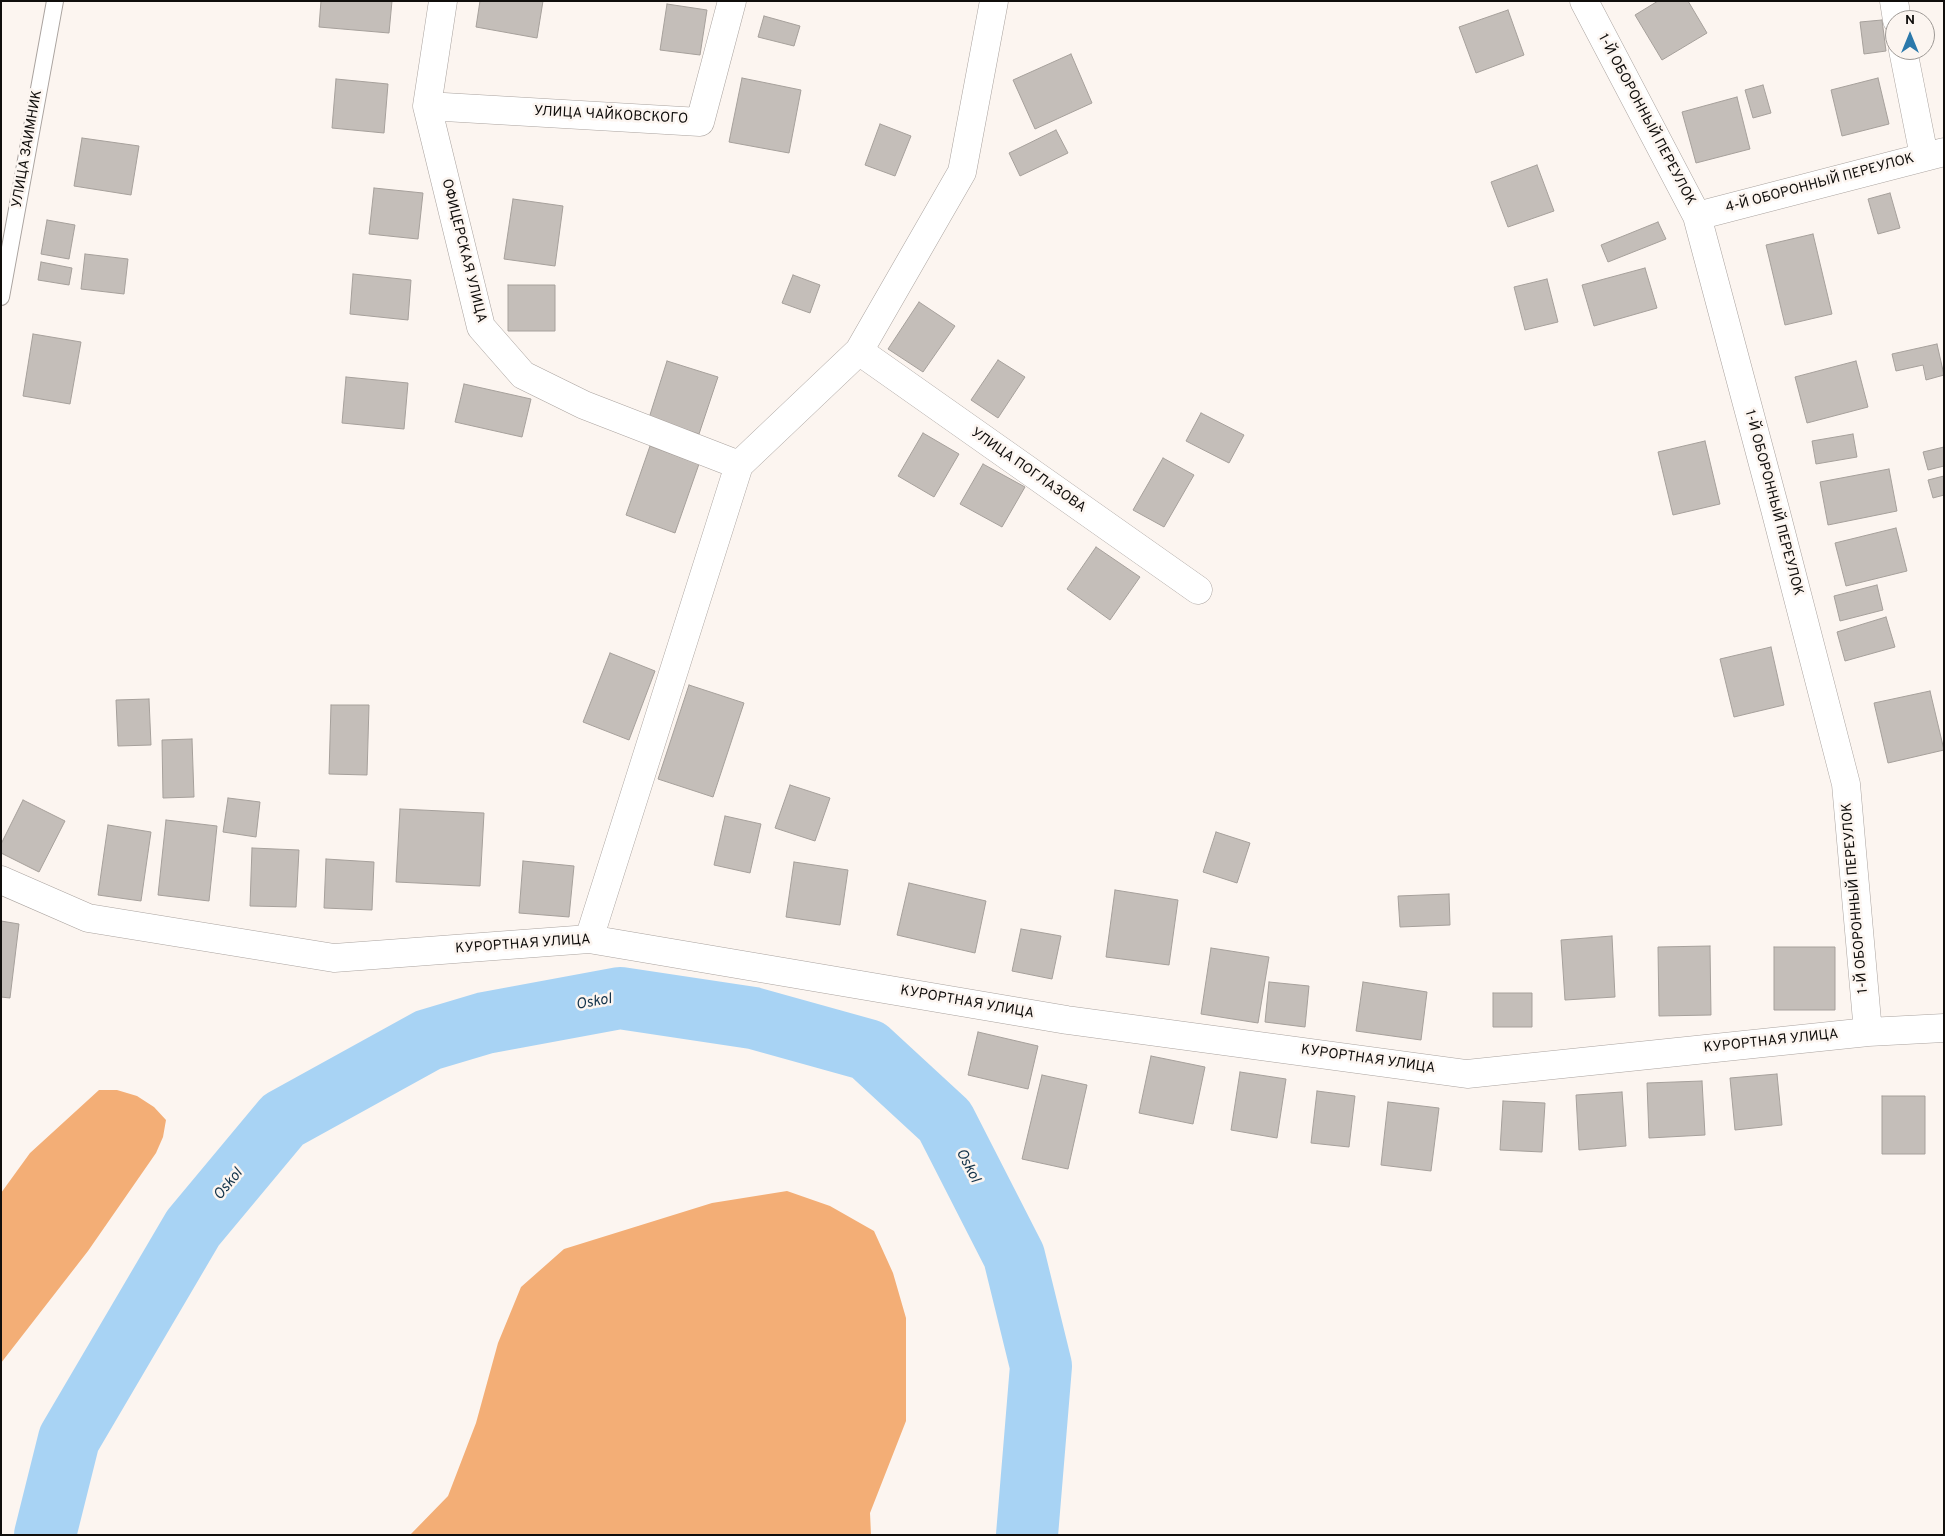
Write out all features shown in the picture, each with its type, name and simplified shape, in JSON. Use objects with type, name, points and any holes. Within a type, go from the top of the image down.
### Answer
[{"type":"street","name":"ОФИЦЕРСКАЯ УЛИЦА","points":[[443,1],[427,106],[481,328],[523,375],[584,405],[739,465]]},
{"type":"street","name":"УЛИЦА ЧАЙКОВСКОГО","points":[[427,106],[700,122],[732,1]]},
{"type":"street","points":[[589,939],[739,465],[859,351],[962,172],[994,1]]},
{"type":"street","name":"1-Й ОБОРОННЫЙ ПЕРЕУЛОК","points":[[1584,1],[1697,216],[1778,518],[1846,784],[1868,1032]]},
{"type":"street","points":[[1906,60],[1934,154]]},
{"type":"street","name":"4-Й ОБОРОННЫЙ ПЕРЕУЛОК","points":[[1697,216],[1934,154]]},
{"type":"street","name":"УЛИЦА ПОГЛАЗОВА","points":[[859,351],[1198,590]]},
{"type":"street","name":"КУРОРТНАЯ УЛИЦА","points":[[1,880],[88,918],[334,958],[589,939],[1067,1020],[1467,1074],[1868,1032],[1944,1028]]},
{"type":"lane","name":"УЛИЦА ЗАИМНИК","points":[[1,297],[55,1]]},
{"type":"shaded area","points":[[99,1090],[117,1090],[137,1096],[154,1107],[166,1120],[163,1137],[156,1153],[88,1251],[1,1363],[1,1193],[30,1153]]},
{"type":"shaded area","points":[[787,1191],[830,1206],[874,1231],[893,1273],[906,1318],[906,1421],[870,1513],[871,1535],[410,1535],[448,1496],[476,1423],[498,1343],[521,1287],[564,1249],[712,1203]]},
{"type":"building","points":[[321,1],[392,1],[389,33],[319,27]]},
{"type":"building","points":[[480,1],[543,1],[537,38],[476,27]]},
{"type":"building","points":[[1658,1],[1688,1],[1707,33],[1662,60],[1635,15]]},
{"type":"building","points":[[667,4],[707,10],[700,55],[660,50]]},
{"type":"building","points":[[1508,10],[1524,55],[1476,73],[1459,27]]},
{"type":"building","points":[[764,16],[800,26],[794,46],[758,37]]},
{"type":"building","points":[[1882,20],[1885,51],[1864,54],[1860,22]]},
{"type":"building","points":[[1071,54],[1092,103],[1035,129],[1013,80]]},
{"type":"building","points":[[742,78],[801,90],[789,153],[729,142]]},
{"type":"building","points":[[1878,78],[1889,124],[1842,136],[1831,90]]},
{"type":"building","points":[[336,79],[388,84],[384,133],[332,128]]},
{"type":"building","points":[[1763,85],[1771,113],[1753,118],[1745,90]]},
{"type":"building","points":[[1737,97],[1750,149],[1696,163],[1682,112]]},
{"type":"building","points":[[880,124],[911,136],[895,176],[865,165]]},
{"type":"building","points":[[1056,130],[1068,153],[1020,176],[1009,153]]},
{"type":"building","points":[[82,138],[139,146],[131,195],[74,186]]},
{"type":"building","points":[[1537,165],[1554,211],[1508,227],[1491,182]]},
{"type":"building","points":[[374,188],[423,193],[418,239],[369,234]]},
{"type":"building","points":[[1890,193],[1900,228],[1878,234],[1868,199]]},
{"type":"building","points":[[513,199],[563,206],[555,266],[504,259]]},
{"type":"building","points":[[47,220],[75,225],[69,259],[41,254]]},
{"type":"building","points":[[1658,222],[1666,239],[1608,262],[1601,245]]},
{"type":"building","points":[[1813,234],[1832,314],[1785,325],[1766,245]]},
{"type":"building","points":[[85,254],[128,259],[124,294],[81,289]]},
{"type":"building","points":[[41,262],[72,268],[69,285],[38,280]]},
{"type":"building","points":[[1645,268],[1657,308],[1594,326],[1582,285]]},
{"type":"building","points":[[353,274],[411,280],[408,320],[350,314]]},
{"type":"building","points":[[793,275],[820,285],[810,313],[782,303]]},
{"type":"building","points":[[1547,279],[1558,322],[1525,330],[1514,287]]},
{"type":"building","points":[[508,285],[555,285],[555,331],[508,331]]},
{"type":"building","points":[[919,302],[955,326],[923,372],[888,349]]},
{"type":"building","points":[[33,334],[81,342],[70,404],[23,396]]},
{"type":"building","points":[[1937,344],[1944,375],[1926,380],[1923,365],[1896,371],[1892,354]]},
{"type":"building","points":[[998,360],[1025,377],[998,418],[971,400]]},
{"type":"building","points":[[667,361],[718,377],[699,434],[649,418]]},
{"type":"building","points":[[1856,361],[1868,407],[1807,423],[1795,377]]},
{"type":"building","points":[[346,377],[408,383],[404,429],[342,423]]},
{"type":"building","points":[[464,384],[531,399],[522,437],[455,422]]},
{"type":"building","points":[[1201,413],[1244,435],[1229,463],[1186,441]]},
{"type":"building","points":[[923,433],[959,454],[934,497],[898,476]]},
{"type":"building","points":[[1853,434],[1857,457],[1816,464],[1812,441]]},
{"type":"building","points":[[1705,441],[1720,504],[1673,515],[1658,452]]},
{"type":"building","points":[[650,446],[699,464],[675,533],[626,515]]},
{"type":"building","points":[[1944,447],[1944,466],[1928,470],[1923,452]]},
{"type":"building","points":[[1163,458],[1194,475],[1164,527],[1133,510]]},
{"type":"building","points":[[983,464],[1025,487],[1002,527],[960,504]]},
{"type":"building","points":[[1889,469],[1897,511],[1828,525],[1820,482]]},
{"type":"building","points":[[1944,476],[1944,495],[1933,498],[1928,480]]},
{"type":"building","points":[[1896,528],[1907,571],[1846,586],[1835,543]]},
{"type":"building","points":[[1096,547],[1140,577],[1110,620],[1067,589]]},
{"type":"building","points":[[1877,585],[1883,610],[1840,621],[1834,596]]},
{"type":"building","points":[[1886,617],[1895,647],[1845,661],[1837,632]]},
{"type":"building","points":[[1771,647],[1784,705],[1734,717],[1720,659]]},
{"type":"building","points":[[610,653],[655,671],[629,740],[583,722]]},
{"type":"building","points":[[689,685],[744,703],[713,797],[658,779]]},
{"type":"building","points":[[1930,691],[1944,750],[1888,763],[1874,703]]},
{"type":"building","points":[[149,699],[151,745],[118,746],[116,700]]},
{"type":"building","points":[[331,705],[369,705],[367,775],[329,774]]},
{"type":"building","points":[[192,739],[194,797],[163,798],[162,740]]},
{"type":"building","points":[[790,785],[830,798],[815,841],[775,828]]},
{"type":"building","points":[[228,798],[260,802],[256,837],[223,832]]},
{"type":"building","points":[[23,800],[65,821],[39,872],[1,853],[1,844]]},
{"type":"building","points":[[400,809],[484,813],[480,886],[396,882]]},
{"type":"building","points":[[725,816],[761,824],[750,873],[714,865]]},
{"type":"building","points":[[166,820],[217,826],[209,901],[158,895]]},
{"type":"building","points":[[108,825],[151,832],[141,901],[98,895]]},
{"type":"building","points":[[1216,832],[1250,843],[1237,883],[1203,872]]},
{"type":"building","points":[[252,848],[299,850],[296,907],[250,906]]},
{"type":"building","points":[[326,859],[374,862],[372,910],[324,908]]},
{"type":"building","points":[[523,861],[574,866],[569,917],[519,913]]},
{"type":"building","points":[[794,862],[848,870],[840,925],[786,917]]},
{"type":"building","points":[[909,883],[986,901],[975,953],[897,935]]},
{"type":"building","points":[[1115,890],[1178,900],[1169,965],[1106,957]]},
{"type":"building","points":[[1449,894],[1450,925],[1400,927],[1398,896]]},
{"type":"building","points":[[1,921],[19,924],[10,998],[1,997]]},
{"type":"building","points":[[1021,929],[1061,936],[1052,979],[1012,971]]},
{"type":"building","points":[[1612,936],[1615,997],[1565,1000],[1561,940]]},
{"type":"building","points":[[1710,946],[1711,1015],[1659,1016],[1658,947]]},
{"type":"building","points":[[1774,947],[1835,947],[1835,1010],[1774,1010]]},
{"type":"building","points":[[1211,948],[1269,957],[1258,1023],[1201,1014]]},
{"type":"building","points":[[1269,982],[1309,986],[1305,1027],[1265,1022]]},
{"type":"building","points":[[1363,982],[1427,992],[1421,1040],[1356,1031]]},
{"type":"building","points":[[1493,993],[1532,993],[1532,1027],[1493,1027]]},
{"type":"building","points":[[978,1032],[1038,1046],[1028,1089],[968,1075]]},
{"type":"building","points":[[1151,1056],[1205,1067],[1193,1124],[1139,1113]]},
{"type":"building","points":[[1240,1072],[1286,1079],[1277,1138],[1231,1130]]},
{"type":"building","points":[[1777,1074],[1782,1125],[1735,1130],[1730,1078]]},
{"type":"building","points":[[1042,1075],[1087,1085],[1068,1169],[1022,1159]]},
{"type":"building","points":[[1702,1081],[1705,1135],[1649,1138],[1647,1083]]},
{"type":"building","points":[[1317,1091],[1355,1096],[1349,1147],[1311,1143]]},
{"type":"building","points":[[1622,1092],[1626,1146],[1579,1150],[1576,1095]]},
{"type":"building","points":[[1882,1096],[1925,1096],[1925,1154],[1882,1154]]},
{"type":"building","points":[[1503,1101],[1545,1103],[1542,1152],[1500,1150]]},
{"type":"building","points":[[1388,1102],[1439,1108],[1431,1171],[1381,1165]]},
{"type":"waterway","name":"Oskol","points":[[45,1535],[69,1439],[193,1228],[283,1120],[428,1040],[485,1023],[620,998],[753,1018],[868,1050],[945,1121],[1014,1256],[1041,1366],[1027,1535]]}]
